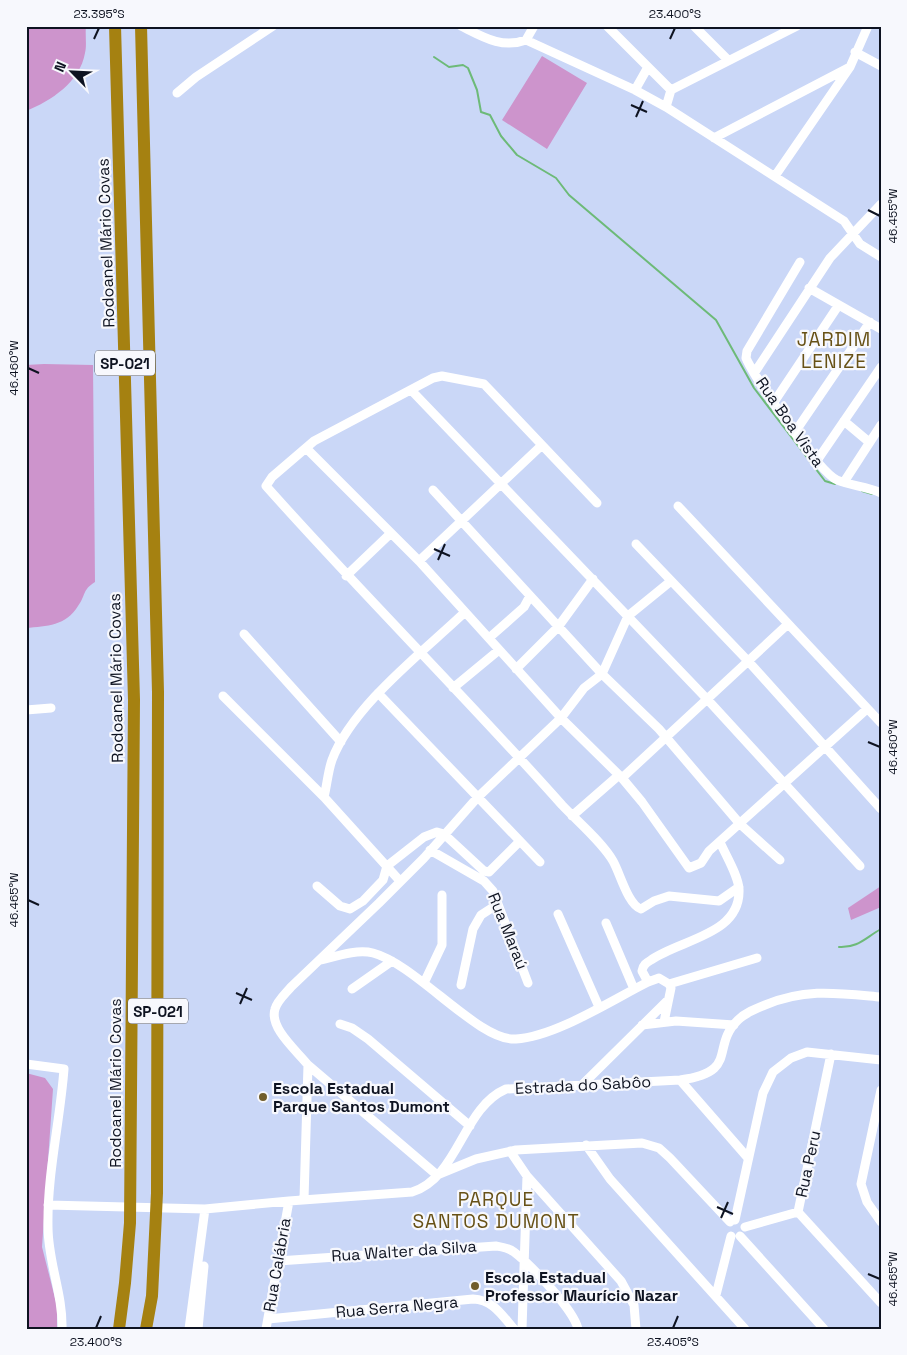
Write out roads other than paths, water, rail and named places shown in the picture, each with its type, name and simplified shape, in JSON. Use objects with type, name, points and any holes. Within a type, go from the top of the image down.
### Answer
[{"type":"highway","name":"Rodoanel Mário Covas","points":[[114,26],[134,700],[130,1214],[125,1283],[118,1329]]},
{"type":"highway","name":"SP-021","points":[[141,26],[158,692],[158,1193],[152,1296],[146,1329]]},
{"type":"street","points":[[177,93],[196,77],[273,26]]},
{"type":"street","points":[[461,26],[472,29],[490,40],[507,44],[526,40],[634,90],[666,107],[844,222],[860,244],[881,257]]},
{"type":"street","points":[[526,40],[534,26]]},
{"type":"street","points":[[607,26],[671,90]]},
{"type":"street","points":[[694,26],[728,60]]},
{"type":"street","points":[[666,107],[671,90],[781,29],[797,26]]},
{"type":"street","points":[[775,176],[850,67],[868,26]]},
{"type":"street","points":[[856,53],[881,66]]},
{"type":"street","points":[[634,90],[648,67]]},
{"type":"street","points":[[714,138],[850,67]]},
{"type":"street","name":"Rua Boa Vista","points":[[755,372],[830,258],[881,204]]},
{"type":"street","name":"Rua Boa Vista","points":[[800,262],[746,355],[748,363],[816,462],[828,474],[844,482],[880,490]]},
{"type":"street","points":[[809,288],[881,329]]},
{"type":"street","points":[[774,402],[838,306]]},
{"type":"street","points":[[795,432],[870,322]]},
{"type":"street","points":[[816,462],[881,367]]},
{"type":"street","points":[[596,502],[484,384],[442,376],[432,378],[306,448],[272,477],[266,486],[346,576],[520,757],[612,859],[630,899],[640,908],[660,898],[678,895],[718,901],[739,887]]},
{"type":"street","points":[[411,390],[707,699],[860,866]]},
{"type":"street","points":[[844,421],[870,442]]},
{"type":"street","points":[[844,482],[881,425]]},
{"type":"street","points":[[419,561],[542,445]]},
{"type":"street","points":[[306,448],[419,561],[561,718],[621,776],[689,868],[701,863],[709,851],[867,709]]},
{"type":"street","points":[[433,490],[602,674],[659,729],[740,824],[780,860]]},
{"type":"street","points":[[678,506],[881,723]]},
{"type":"street","points":[[346,576],[391,533]]},
{"type":"street","points":[[636,544],[748,661],[881,809]]},
{"type":"street","points":[[516,669],[558,627],[593,579]]},
{"type":"street","points":[[671,581],[628,616],[602,674],[584,688],[565,710],[561,718],[477,798],[400,881],[282,997],[275,1008],[273,1016],[279,1029],[308,1065],[437,1175],[476,1159],[510,1151],[642,1143],[659,1148],[733,1221],[740,1221],[744,1227]]},
{"type":"street","points":[[489,638],[524,607],[530,596]]},
{"type":"street","points":[[324,797],[332,760],[350,725],[378,693],[465,612]]},
{"type":"street","points":[[572,816],[665,738],[788,624]]},
{"type":"street","points":[[244,634],[341,742]]},
{"type":"street","points":[[453,688],[499,650]]},
{"type":"street","points":[[378,693],[540,862]]},
{"type":"street","points":[[223,696],[324,797],[400,881]]},
{"type":"street","points":[[26,710],[51,708]]},
{"type":"street","points":[[317,886],[340,906],[350,909],[363,901],[383,880],[387,866],[424,837],[437,832],[444,834],[484,871],[489,872],[520,841]]},
{"type":"street","points":[[648,982],[642,971],[646,963],[667,950],[718,928],[732,917],[738,904],[739,887],[720,842]]},
{"type":"street","name":"Rua Maraú","points":[[430,850],[484,881],[493,890],[528,983]]},
{"type":"street","points":[[424,983],[442,945],[442,895]]},
{"type":"street","points":[[461,985],[472,929],[481,915],[498,904]]},
{"type":"street","points":[[558,914],[599,1007]]},
{"type":"street","points":[[606,923],[634,988]]},
{"type":"street","points":[[320,960],[360,952],[373,953],[392,961],[486,1030],[498,1036],[514,1040],[552,1030],[634,988],[659,978],[671,988],[664,1022]]},
{"type":"street","points":[[668,984],[757,958]]},
{"type":"street","points":[[352,989],[392,961]]},
{"type":"street","points":[[642,1025],[664,1022],[734,1025],[751,1011],[785,997],[802,993],[835,992],[881,997]]},
{"type":"street","points":[[582,1085],[668,1000]]},
{"type":"street","points":[[340,1024],[352,1028],[368,1039],[470,1126]]},
{"type":"street","name":"Estrada do Sabôo","points":[[48,1205],[82,1208],[205,1210],[304,1199],[412,1192],[429,1184],[489,1100],[506,1089],[680,1080],[701,1076],[714,1070],[734,1025]]},
{"type":"street","points":[[824,1329],[728,1229],[733,1221],[768,1081],[773,1072],[791,1058],[808,1052],[881,1060]]},
{"type":"street","name":"Rua Peru","points":[[831,1054],[798,1212],[881,1303]]},
{"type":"street","points":[[26,1064],[64,1069],[61,1109],[50,1165],[48,1205],[48,1240],[59,1294],[62,1329]]},
{"type":"street","points":[[304,1199],[308,1065]]},
{"type":"street","points":[[680,1080],[748,1158]]},
{"type":"street","points":[[881,1090],[861,1184],[866,1202],[881,1222]]},
{"type":"street","points":[[586,1145],[610,1179],[745,1329]]},
{"type":"street","points":[[510,1151],[527,1176],[621,1281],[634,1305],[636,1329]]},
{"type":"street","points":[[522,1329],[527,1176]]},
{"type":"street","name":"Rua Calábria","points":[[266,1329],[289,1201]]},
{"type":"street","points":[[189,1329],[205,1210]]},
{"type":"street","points":[[716,1295],[736,1236],[744,1227],[798,1212]]},
{"type":"street","points":[[198,1329],[206,1240],[203,1229]]},
{"type":"street","name":"Rua Walter da Silva","points":[[278,1261],[485,1245],[508,1249],[524,1262],[568,1309],[578,1329]]},
{"type":"street","name":"Rua Serra Negra","points":[[268,1319],[473,1299],[484,1300],[492,1304],[514,1329]]},
{"type":"waterway","points":[[434,57],[449,67],[463,65],[468,68],[477,90],[481,112],[490,115],[501,136],[517,155],[556,178],[569,195],[716,320],[754,388],[825,481],[835,484]]},
{"type":"waterway","points":[[862,491],[872,494]]},
{"type":"waterway","points":[[839,947],[851,946],[861,942],[881,929]]},
{"type":"place","name":"Escola Estadual Parque Santos Dumont","points":[[263,1097]]},
{"type":"place","name":"Escola Estadual Professor Maurício Nazar","points":[[475,1286]]},
{"type":"district","name":"JARDIM LENIZE","points":[[834,350]]},
{"type":"district","name":"PARQUE SANTOS DUMONT","points":[[496,1210]]}]
